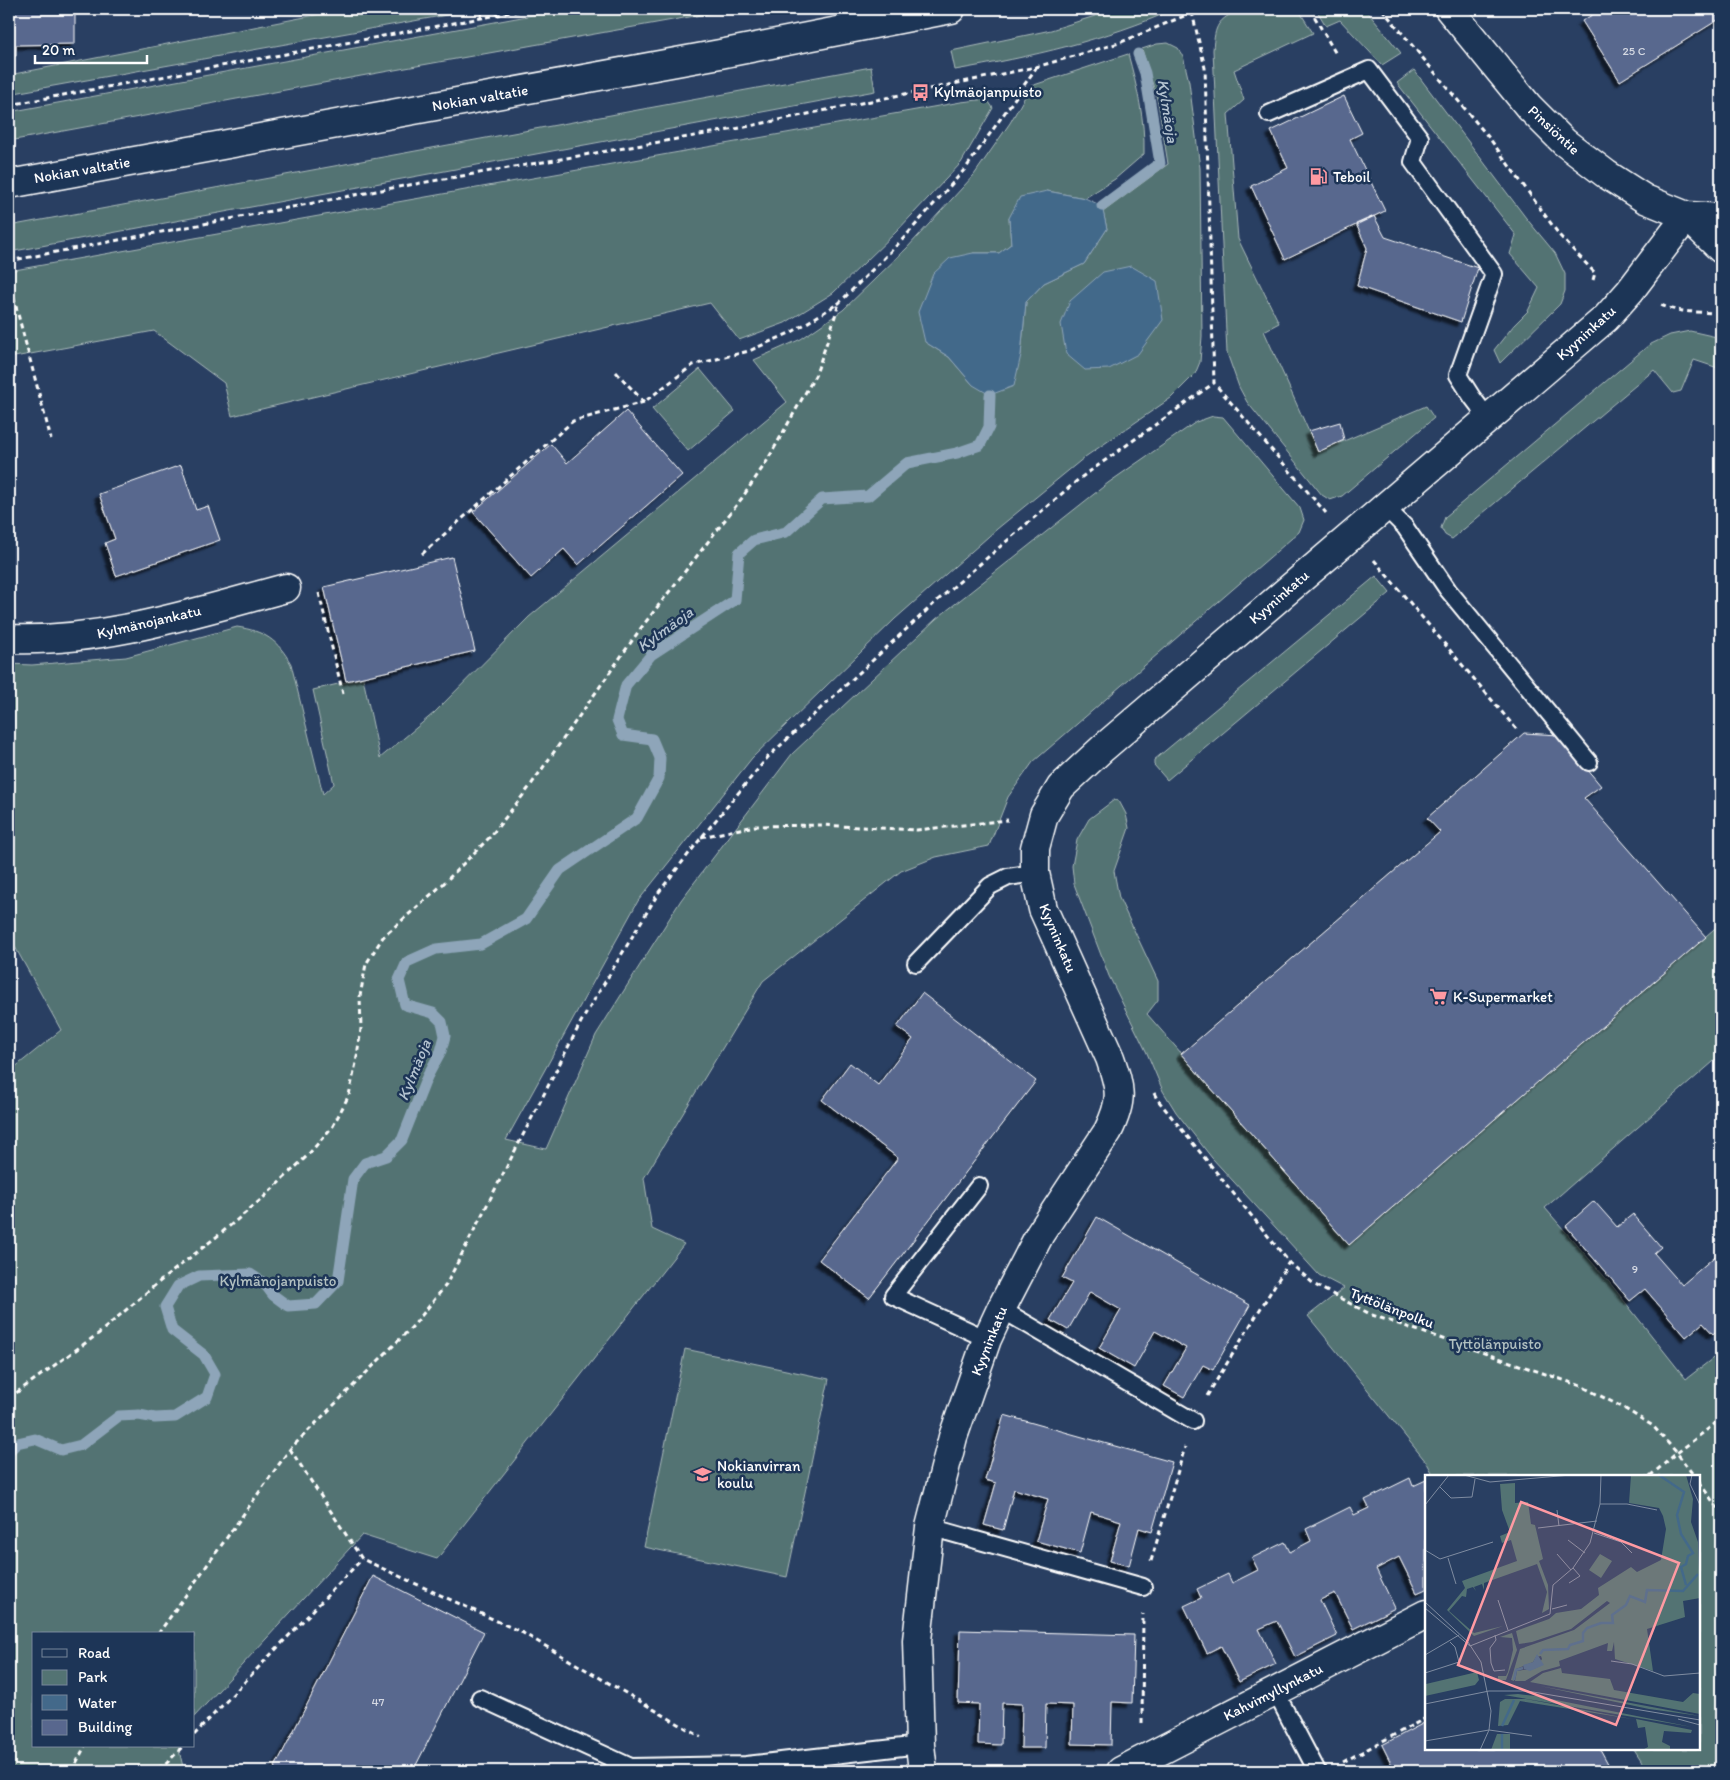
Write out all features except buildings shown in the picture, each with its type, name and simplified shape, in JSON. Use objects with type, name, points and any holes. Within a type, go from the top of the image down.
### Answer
[{"type":"street","name":"Nokian valtatie","points":[[9,184],[720,54],[951,9]]},
{"type":"street","name":"Pinsiöntie","points":[[1449,9],[1529,107],[1564,142],[1606,174],[1644,199],[1686,216],[1721,218]]},
{"type":"street","name":"Kyyninkatu","points":[[922,1758],[917,1640],[930,1527],[953,1437],[988,1338],[1001,1309],[1040,1234],[1108,1131],[1120,1100],[1118,1081],[1110,1058],[1043,909],[1035,873],[1035,848],[1044,815],[1061,787],[1103,748],[1606,318],[1630,291],[1686,216]]},
{"type":"street","name":"Pinsiöntie","points":[[1686,216],[1721,249]]},
{"type":"street","name":"Kylmänojankatu","points":[[9,639],[32,640],[76,637],[116,630],[161,621],[286,588]]},
{"type":"street","name":"Kahvimyllynkatu","points":[[1132,1766],[1425,1615]]},
{"type":"lane","points":[[1269,114],[1369,70],[1420,138],[1413,162],[1494,274],[1458,375],[1488,418]]},
{"type":"lane","points":[[1385,506],[1405,526],[1448,590],[1589,762]]},
{"type":"lane","points":[[916,963],[990,886],[1008,877],[1035,873]]},
{"type":"lane","points":[[979,1186],[893,1296],[988,1338]]},
{"type":"lane","points":[[1001,1309],[1193,1421]]},
{"type":"lane","points":[[930,1527],[1143,1587]]},
{"type":"lane","points":[[1275,1691],[1317,1771]]},
{"type":"lane","points":[[480,1698],[632,1767],[746,1765],[922,1758]]},
{"type":"path","points":[[481,18],[482,9]]},
{"type":"path","points":[[9,105],[530,9]]},
{"type":"path","points":[[9,260],[392,188],[735,129],[1036,67],[1119,43],[1201,9]]},
{"type":"path","points":[[1310,9],[1350,78]]},
{"type":"path","points":[[1382,9],[1490,139],[1560,236],[1595,273],[1666,307],[1684,312],[1702,311],[1721,314]]},
{"type":"path","points":[[1192,12],[1205,68],[1214,383],[1348,538]]},
{"type":"path","points":[[422,554],[573,421],[644,402],[693,365],[749,351],[775,340],[792,332],[839,302],[902,240],[966,168],[1036,67]]},
{"type":"path","points":[[9,280],[51,439]]},
{"type":"path","points":[[9,1398],[98,1334],[248,1210],[307,1156],[333,1126],[349,1095],[356,1063],[360,1029],[360,996],[366,964],[383,938],[442,885],[490,836],[528,789],[642,628],[742,498],[767,462],[816,374],[839,302]]},
{"type":"path","points":[[616,372],[644,402]]},
{"type":"path","points":[[159,1632],[290,1449],[414,1325],[446,1285],[581,1022],[659,892],[768,758],[938,600],[1079,479],[1214,383]]},
{"type":"path","points":[[1370,556],[1517,730]]},
{"type":"path","points":[[319,590],[343,694]]},
{"type":"path","points":[[701,838],[755,826],[822,825],[917,830],[1009,820]]},
{"type":"path","name":"Tyttölänpolku","points":[[1153,1090],[1157,1099],[1289,1262],[1315,1285],[1372,1315],[1580,1386],[1622,1407],[1653,1426],[1693,1475]]},
{"type":"path","points":[[1132,1766],[1143,1587],[1193,1421],[1289,1262]]},
{"type":"path","points":[[1651,1475],[1721,1419]]},
{"type":"path","points":[[290,1449],[362,1559],[523,1633],[704,1739]]},
{"type":"path","points":[[1700,1483],[1721,1513]]},
{"type":"path","points":[[195,1734],[362,1559]]},
{"type":"path","points":[[1341,1762],[1425,1719]]},
{"type":"path","points":[[72,1771],[84,1748]]},
{"type":"path","points":[[149,1771],[165,1765],[181,1748]]},
{"type":"green space","points":[[346,9],[480,9],[9,94],[9,75]]},
{"type":"green space","points":[[565,9],[734,9],[9,141],[9,112]]},
{"type":"green space","points":[[1117,9],[1175,9],[1122,30],[1067,46],[955,70],[951,51],[1051,30]]},
{"type":"green space","points":[[1241,9],[1298,9],[1313,33],[1234,70],[1244,100],[1228,114],[1238,239],[1279,323],[1264,331],[1318,452],[1426,406],[1434,418],[1342,496],[1330,500],[1322,495],[1247,402],[1239,387],[1227,353],[1213,50],[1216,29],[1219,24],[1222,20]]},
{"type":"green space","points":[[1316,9],[1365,9],[1401,53],[1382,65],[1340,20],[1326,26]]},
{"type":"green space","name":"Kylmänojanpuisto","points":[[1168,43],[1178,48],[1183,56],[1189,82],[1200,168],[1202,336],[1200,362],[1195,374],[1171,398],[1085,457],[997,529],[895,619],[752,758],[638,901],[506,1140],[546,1149],[596,1035],[681,900],[792,754],[936,619],[1108,483],[1196,422],[1213,416],[1223,417],[1300,508],[1304,520],[1299,532],[1033,762],[1008,797],[989,846],[936,857],[901,871],[763,981],[644,1178],[652,1229],[684,1244],[437,1559],[362,1535],[195,1716],[195,1632],[32,1632],[32,1748],[178,1748],[184,1771],[9,1771],[9,1072],[61,1030],[9,936],[9,664],[32,665],[126,657],[237,627],[263,634],[281,649],[291,664],[323,794],[334,784],[313,690],[363,678],[380,758],[434,713],[529,617],[787,402],[754,360],[801,339],[843,310],[907,248],[974,175],[1010,123],[1031,86],[1128,54],[1142,116],[1144,154],[1115,179],[1085,198],[1047,191],[1009,218],[1011,244],[999,253],[973,253],[925,342],[949,357],[973,385],[1021,355],[1026,302],[1044,283],[1084,264],[1107,229],[1103,212],[1168,164],[1158,102],[1142,49]]},
{"type":"green space","points":[[871,67],[875,91],[9,252],[9,226]]},
{"type":"green space","points":[[1414,70],[1526,218],[1555,253],[1565,274],[1565,291],[1560,304],[1500,363],[1494,350],[1528,311],[1539,288],[1510,254],[1516,235],[1397,83]]},
{"type":"green space","points":[[987,99],[993,108],[961,163],[896,232],[833,293],[785,323],[739,340],[710,303],[232,416],[224,383],[154,331],[9,358],[9,271],[961,102]]},
{"type":"green space","points":[[1690,331],[1721,338],[1721,369],[1694,360],[1681,391],[1673,393],[1654,370],[1452,539],[1445,535],[1441,528],[1445,517],[1649,345],[1670,335]]},
{"type":"green space","points":[[700,369],[735,411],[688,451],[652,409]]},
{"type":"green space","points":[[1376,576],[1390,593],[1167,780],[1154,765],[1154,760]]},
{"type":"green space","name":"Tyttölänpuisto","points":[[1114,800],[1119,801],[1126,814],[1129,828],[1114,871],[1119,898],[1158,981],[1158,1000],[1147,1014],[1349,1245],[1721,923],[1721,1055],[1545,1208],[1610,1283],[1686,1379],[1721,1352],[1721,1453],[1719,1455],[1721,1458],[1721,1771],[1648,1771],[1635,1750],[1700,1750],[1700,1475],[1433,1475],[1427,1463],[1308,1316],[1344,1288],[1319,1275],[1212,1158],[1176,1112],[1163,1091],[1147,1053],[1109,976],[1074,884],[1072,866],[1077,840],[1089,819]]},
{"type":"green space","points":[[685,1349],[829,1379],[787,1577],[644,1547]]},
{"type":"water","points":[[1047,191],[1085,198],[1102,206],[1107,229],[1084,264],[1044,283],[1026,302],[1021,355],[1014,386],[990,395],[973,385],[949,357],[925,342],[918,312],[933,274],[950,258],[973,253],[999,253],[1011,244],[1009,218],[1020,197]]},
{"type":"water","points":[[1131,266],[1157,281],[1163,320],[1138,354],[1109,369],[1085,370],[1066,354],[1061,324],[1070,301],[1103,272]]},
{"type":"waterway","name":"Kylmäoja","points":[[1102,206],[1160,163],[1145,73],[1138,54]]},
{"type":"waterway","name":"Kylmäoja","points":[[9,1451],[17,1443],[35,1439],[61,1450],[81,1445],[119,1416],[175,1417],[207,1397],[215,1374],[204,1355],[172,1330],[165,1307],[178,1286],[199,1276],[250,1274],[264,1283],[273,1295],[288,1306],[316,1304],[338,1281],[353,1179],[365,1163],[386,1156],[402,1140],[427,1077],[441,1051],[445,1036],[442,1022],[433,1013],[405,1005],[399,980],[407,962],[436,949],[481,944],[526,919],[560,870],[637,818],[659,778],[660,758],[652,739],[623,735],[617,720],[626,685],[651,655],[735,600],[739,553],[754,540],[786,532],[822,499],[868,496],[907,463],[957,453],[980,445],[989,427],[990,395]]},
{"type":"place","name":"Kylmäojanpuisto","points":[[920,92]]},
{"type":"place","name":"Teboil","points":[[1319,177]]},
{"type":"place","name":"K-Supermarket","points":[[1439,997]]},
{"type":"place","name":"Nokianvirran koulu","points":[[703,1475]]}]
